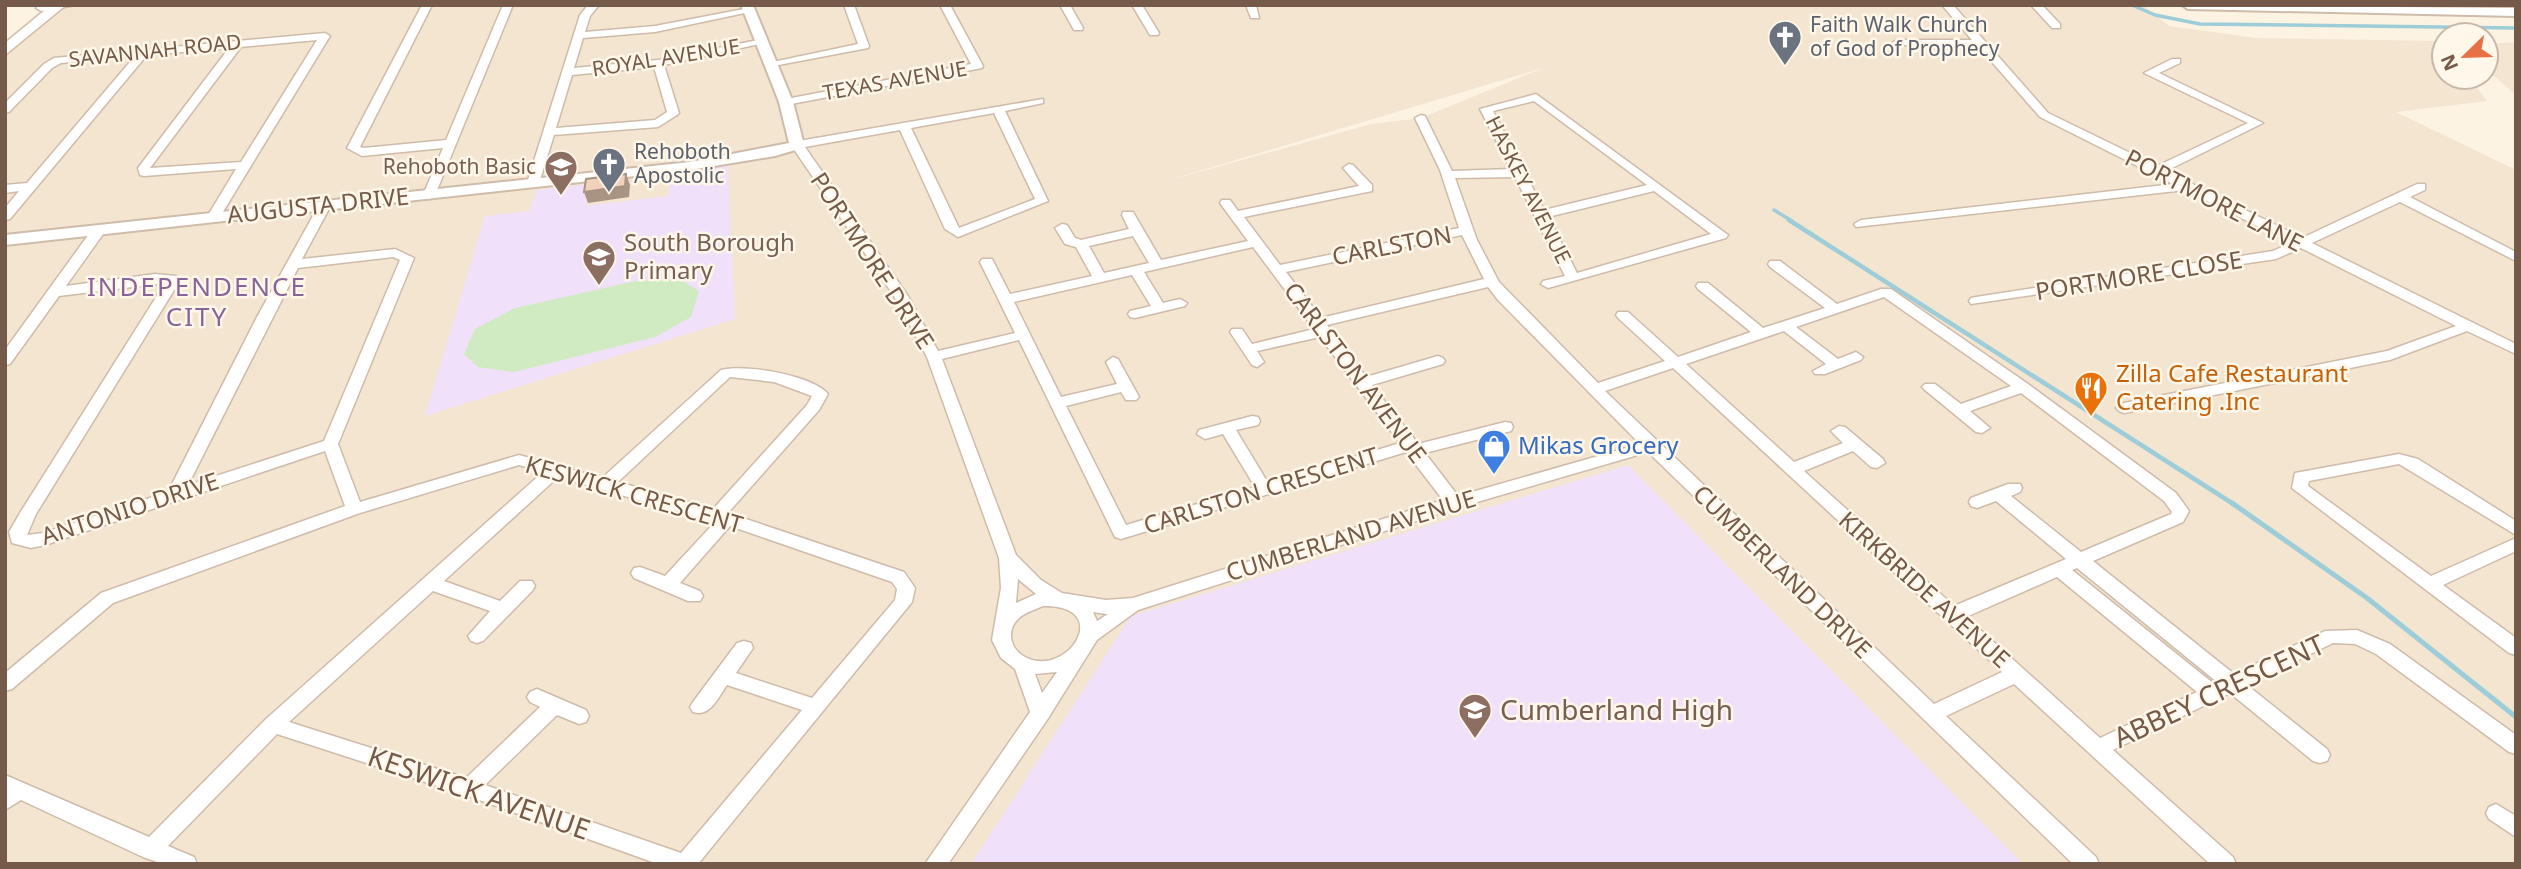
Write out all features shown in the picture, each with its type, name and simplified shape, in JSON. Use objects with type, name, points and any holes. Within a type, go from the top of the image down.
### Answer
[{"type":"main road","points":[[5,39],[54,6]]},
{"type":"main road","points":[[5,51],[54,6]]},
{"type":"street","points":[[427,5],[353,148],[355,151],[452,143]]},
{"type":"street","points":[[429,195],[508,5]]},
{"type":"street","points":[[533,183],[570,72],[587,10],[594,5]]},
{"type":"street","points":[[772,65],[864,46],[849,5]]},
{"type":"street","name":"TEXAS AVENUE","points":[[786,102],[978,66],[945,5]]},
{"type":"street","points":[[1065,5],[1078,28]]},
{"type":"street","points":[[1137,5],[1154,33]]},
{"type":"street","points":[[1251,5],[1255,16]]},
{"type":"street","name":"PORTMORE LANE","points":[[1947,5],[2044,115],[2302,246],[2516,350]]},
{"type":"street","points":[[2036,5],[2056,26]]},
{"type":"street","points":[[2188,5],[2516,12]]},
{"type":"street","points":[[581,35],[655,29],[748,8]]},
{"type":"street","name":"PORTMORE DRIVE","points":[[748,8],[786,102],[797,145],[901,296],[934,357],[1008,558],[1010,588],[1003,624]]},
{"type":"street","name":"SAVANNAH ROAD","points":[[5,110],[54,61],[325,36],[326,40],[244,164]]},
{"type":"street","name":"ROYAL AVENUE","points":[[570,72],[658,63],[763,42]]},
{"type":"street","points":[[238,43],[144,172],[244,164]]},
{"type":"street","points":[[1898,43],[1981,43]]},
{"type":"street","points":[[5,216],[145,51]]},
{"type":"street","points":[[2158,171],[2258,124],[2150,73],[2176,61]]},
{"type":"street","points":[[550,132],[658,123],[669,118],[673,113],[658,63]]},
{"type":"street","name":"HASKEY AVENUE","points":[[1573,278],[1486,109],[1536,97],[1656,187]]},
{"type":"street","points":[[797,145],[1039,101]]},
{"type":"street","points":[[904,125],[952,229],[958,233],[1042,201],[999,108]]},
{"type":"street","name":"CUMBERLAND DRIVE","points":[[1421,118],[1448,176],[1465,231],[1490,282],[1651,446],[2088,864]]},
{"type":"street","name":"AUGUSTA DRIVE","points":[[5,240],[690,166],[775,152],[797,145]]},
{"type":"street","points":[[213,217],[244,164]]},
{"type":"street","points":[[1236,215],[1368,188],[1349,168]]},
{"type":"street","points":[[1448,176],[1518,173]]},
{"type":"street","points":[[5,189],[30,186]]},
{"type":"street","points":[[1861,224],[2187,186]]},
{"type":"street","points":[[1540,215],[1656,187],[1721,236],[1548,284]]},
{"type":"street","name":"PORTMORE CLOSE","points":[[1976,301],[2276,255],[2302,246],[2421,187]]},
{"type":"street","points":[[2401,197],[2516,257]]},
{"type":"street","name":"CARLSTON AVENUE","points":[[1226,203],[1454,503]]},
{"type":"street","points":[[175,495],[192,455],[326,205]]},
{"type":"street","points":[[1128,215],[1157,265]]},
{"type":"street","points":[[1062,228],[1070,241],[1081,244],[1137,231]]},
{"type":"street","points":[[5,361],[99,230]]},
{"type":"street","name":"CARLSTON","points":[[1278,270],[1465,231]]},
{"type":"street","points":[[1004,300],[1255,243]]},
{"type":"street","points":[[1081,244],[1100,278]]},
{"type":"street","points":[[294,264],[396,253],[407,258],[330,444],[354,509]]},
{"type":"street","name":"CARLSTON CRESCENT","points":[[987,262],[1121,533],[1411,448],[1505,427]]},
{"type":"street","points":[[1775,264],[1835,309]]},
{"type":"street","points":[[1136,270],[1159,307]]},
{"type":"street","name":"ANTONIO DRIVE","points":[[55,292],[155,278],[171,279],[171,286],[22,523],[18,539],[31,542],[45,539],[330,444]]},
{"type":"street","points":[[1248,349],[1490,282]]},
{"type":"street","points":[[1703,286],[1759,332]]},
{"type":"street","points":[[1596,389],[1759,332],[1786,326],[1886,292],[2024,387],[2170,497],[2182,511],[2177,518],[1952,615]]},
{"type":"street","points":[[1135,314],[1180,303]]},
{"type":"street","name":"KIRKBRIDE AVENUE","points":[[1623,315],[2225,864]]},
{"type":"street","points":[[1786,326],[1837,365]]},
{"type":"street","points":[[2124,408],[2390,355],[2468,326]]},
{"type":"street","points":[[1237,332],[1257,362]]},
{"type":"street","points":[[934,357],[1023,335]]},
{"type":"street","points":[[1820,371],[1856,357]]},
{"type":"street","points":[[1364,382],[1438,361]]},
{"type":"street","points":[[1058,403],[1129,391],[1113,362]]},
{"type":"street","points":[[605,485],[726,373],[742,371],[809,388],[820,394],[814,407],[667,585]]},
{"type":"street","points":[[1930,387],[1982,428]]},
{"type":"street","points":[[1961,409],[2024,387]]},
{"type":"street","points":[[1205,434],[1252,421]]},
{"type":"street","points":[[1227,428],[1264,489]]},
{"type":"street","points":[[1839,431],[1877,463]]},
{"type":"street","points":[[1792,469],[1854,445]]},
{"type":"street","name":"CUMBERLAND AVENUE","points":[[1065,601],[1106,607],[1133,605],[1454,503],[1651,446]]},
{"type":"street","points":[[2516,529],[2412,463],[2399,459],[2301,477],[2300,488],[2516,648]]},
{"type":"street","name":"KESWICK CRESCENT","points":[[5,684],[107,598],[354,509],[519,460],[721,518],[898,577],[906,588],[903,602],[685,864]]},
{"type":"street","points":[[150,850],[273,725],[555,470]]},
{"type":"street","points":[[1977,502],[2006,491],[2077,559],[2320,755]]},
{"type":"street","points":[[2431,583],[2516,544]]},
{"type":"street","name":"PORTMORE DRIVE","points":[[1008,558],[1035,585],[1065,601]]},
{"type":"street","points":[[2057,568],[2211,692]]},
{"type":"street","points":[[640,573],[694,596]]},
{"type":"street","points":[[431,583],[503,609]]},
{"type":"street","points":[[477,636],[526,586]]},
{"type":"street","points":[[1065,601],[1084,612],[1090,623],[1087,642],[1072,659],[1057,666],[1040,668],[1023,666],[1010,659],[1002,648],[999,636],[1003,624],[1025,604],[1065,601]]},
{"type":"street","name":"CUMBERLAND AVENUE","points":[[936,864],[1087,642],[1133,605]]},
{"type":"street","name":"ABBEY CRESCENT","points":[[2098,748],[2231,681],[2331,636],[2357,637],[2383,649],[2516,746]]},
{"type":"street","points":[[700,707],[744,648]]},
{"type":"street","points":[[1023,666],[1040,714]]},
{"type":"street","points":[[1931,714],[2017,674]]},
{"type":"street","points":[[724,676],[814,706]]},
{"type":"street","points":[[469,788],[546,701],[579,716]]},
{"type":"street","name":"KESWICK AVENUE","points":[[273,725],[469,788],[685,864]]},
{"type":"street","points":[[10,791],[186,864]]},
{"type":"street","points":[[2496,813],[2516,828]]},
{"type":"shaded area","points":[[53,5],[2143,5],[2169,26],[2256,38],[2430,41],[2430,91],[2480,91],[2487,101],[2396,112],[2516,170],[2516,864],[5,864],[5,43]],"holes":[[[1543,68],[1421,118],[1371,124],[1163,182]]]},
{"type":"shaded area","points":[[2516,42],[2516,95],[2500,81],[2500,43]]},
{"type":"shaded area","name":"South Borough Primary","points":[[728,165],[735,319],[425,416],[485,216],[530,211],[536,190],[591,184],[587,204],[583,206],[668,196],[672,175]]},
{"type":"shaded area","name":"Cumberland High","points":[[1628,465],[2023,864],[971,864],[1131,616]]},
{"type":"green space","points":[[679,279],[699,291],[691,317],[655,337],[514,372],[478,367],[464,354],[475,329],[515,308],[636,281]]},
{"type":"building","points":[[626,174],[625,186],[584,192],[586,179]]},
{"type":"waterway","points":[[2132,5],[2155,15],[2200,24],[2516,28]]},
{"type":"waterway","points":[[1774,210],[1792,221]]},
{"type":"waterway","points":[[1789,220],[2233,504]]},
{"type":"waterway","points":[[2233,504],[2367,598],[2516,717]]},
{"type":"place","name":"Faith Walk Church of God of Prophecy","points":[[1785,67]]},
{"type":"place","name":"Rehoboth Apostolic","points":[[609,194]]},
{"type":"place","name":"Rehoboth Basic","points":[[561,197]]},
{"type":"place","name":"South Borough Primary","points":[[599,287]]},
{"type":"place","name":"Zilla Cafe Restaurant Catering .Inc","points":[[2091,418]]},
{"type":"place","name":"Mikas Grocery","points":[[1494,476]]},
{"type":"place","name":"Cumberland High","points":[[1475,740]]},
{"type":"district","name":"INDEPENDENCE CITY","points":[[197,302]]}]
